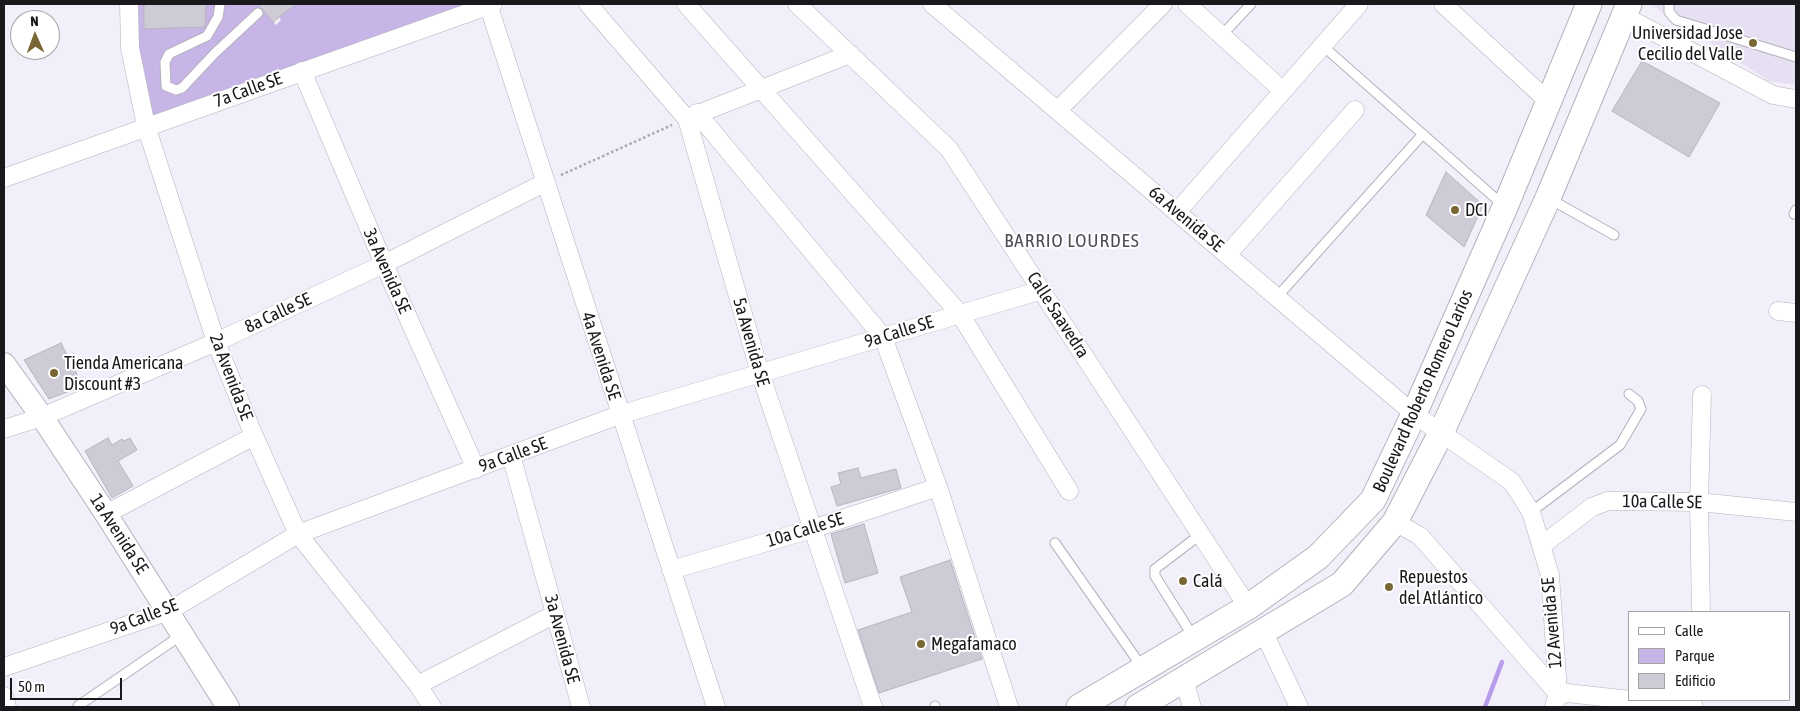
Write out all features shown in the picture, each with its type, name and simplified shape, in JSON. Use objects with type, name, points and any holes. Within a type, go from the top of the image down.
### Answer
[{"type":"main road","name":"Boulevard Roberto Romero Larios","points":[[1079,707],[1248,607],[1318,557],[1373,500],[1414,414],[1505,207],[1550,103],[1589,4]]},
{"type":"main road","name":"Boulevard Roberto Romero Larios","points":[[1138,707],[1264,633],[1342,584],[1395,522],[1442,431],[1548,198],[1627,10]]},
{"type":"street","name":"2a Avenida SE","points":[[129,4],[130,48],[146,126],[216,342],[254,436],[298,534],[418,685],[432,707]]},
{"type":"street","name":"7a Calle SE","points":[[4,178],[490,4]]},
{"type":"street","name":"4a Avenida SE","points":[[490,4],[620,415],[716,707]]},
{"type":"street","name":"5a Avenida SE","points":[[588,4],[692,116],[760,374],[873,707]]},
{"type":"street","points":[[686,4],[960,314],[1069,491]]},
{"type":"street","name":"Calle Saavedra","points":[[797,4],[949,149],[1248,607]]},
{"type":"street","name":"6a Avenida SE","points":[[932,4],[1414,414],[1442,431]]},
{"type":"street","points":[[1187,4],[1283,91]]},
{"type":"street","points":[[1177,212],[1359,4]]},
{"type":"street","points":[[1444,4],[1550,103]]},
{"type":"street","points":[[1058,110],[1156,6]]},
{"type":"street","points":[[1627,10],[1772,95],[1796,99]]},
{"type":"street","points":[[850,54],[764,90],[692,116],[883,337],[938,487],[1009,707]]},
{"type":"street","name":"3a Avenida SE","points":[[302,71],[384,264],[476,469]]},
{"type":"street","points":[[1227,255],[1355,110]]},
{"type":"street","name":"8a Calle SE","points":[[4,429],[42,416],[216,342],[384,264],[546,182]]},
{"type":"street","name":"9a Calle SE","points":[[4,667],[169,611],[298,534],[620,415],[1042,290]]},
{"type":"street","points":[[1778,311],[1796,313]]},
{"type":"street","name":"1a Avenida SE","points":[[4,364],[42,416],[169,611],[228,707]]},
{"type":"street","points":[[1701,611],[1700,502],[1702,395]]},
{"type":"street","name":"12 Avenida SE","points":[[1442,431],[1512,482],[1531,512],[1550,574],[1559,702]]},
{"type":"street","points":[[106,514],[254,436]]},
{"type":"street","name":"3a Avenida SE","points":[[511,456],[580,707]]},
{"type":"street","name":"10a Calle SE","points":[[671,570],[812,529],[938,487]]},
{"type":"street","name":"10a Calle SE","points":[[1541,546],[1592,507],[1608,501],[1700,502],[1796,512]]},
{"type":"street","points":[[1395,522],[1420,536],[1559,702],[1694,707]]},
{"type":"street","points":[[418,685],[555,614]]},
{"type":"street","points":[[1264,633],[1299,707]]},
{"type":"street","points":[[1184,680],[1192,707]]},
{"type":"street","points":[[4,696],[7,707]]},
{"type":"lane","points":[[220,4],[214,28],[207,36],[169,54],[165,62],[166,86],[176,90],[182,88],[215,52],[258,14]]},
{"type":"lane","points":[[1222,35],[1251,4]]},
{"type":"lane","points":[[1669,4],[1670,12],[1676,20],[1796,57]]},
{"type":"lane","points":[[1322,46],[1505,207]]},
{"type":"lane","points":[[1277,297],[1423,134]]},
{"type":"lane","points":[[1548,198],[1614,235]]},
{"type":"lane","points":[[1531,512],[1620,445],[1641,409],[1638,401],[1629,394]]},
{"type":"lane","points":[[1194,639],[1154,576],[1155,569],[1201,534]]},
{"type":"lane","points":[[1055,543],[1143,669]]},
{"type":"lane","points":[[78,706],[183,634]]},
{"type":"path","points":[[546,182],[692,116]]},
{"type":"shaded area","name":"Universidad Jose Cecilio del Valle","points":[[1650,4],[1796,4],[1796,85],[1769,81]]},
{"type":"green space","points":[[136,4],[258,4],[276,25],[281,20],[279,17],[296,4],[479,4],[154,120],[139,56]]},
{"type":"building","points":[[144,4],[206,4],[205,27],[144,29]]},
{"type":"building","points":[[258,4],[296,4],[273,22]]},
{"type":"building","points":[[1642,61],[1720,103],[1689,157],[1612,111]]},
{"type":"building","name":"DCI","points":[[1446,172],[1483,205],[1464,247],[1426,215]]},
{"type":"building","name":"Tienda Americana Discount #3","points":[[61,343],[83,386],[49,399],[24,360]]},
{"type":"building","points":[[108,438],[112,445],[122,439],[124,441],[130,438],[137,450],[118,461],[133,486],[112,498],[85,451]]},
{"type":"building","points":[[858,468],[861,478],[896,469],[901,488],[837,506],[831,487],[841,484],[838,473]]},
{"type":"building","points":[[864,524],[878,573],[845,583],[831,534]]},
{"type":"building","name":"Megafamaco","points":[[950,560],[982,659],[879,693],[858,630],[912,612],[900,577]]},
{"type":"waterway","points":[[1485,707],[1502,662]]},
{"type":"place","name":"Universidad Jose Cecilio del Valle","points":[[1753,43]]},
{"type":"place","name":"DCI","points":[[1455,210]]},
{"type":"place","name":"Tienda Americana Discount #3","points":[[54,373]]},
{"type":"place","name":"Calá","points":[[1183,581]]},
{"type":"place","name":"Repuestos del Atlántico","points":[[1389,587]]},
{"type":"place","name":"Megafamaco","points":[[921,644]]},
{"type":"district","name":"BARRIO LOURDES","points":[[1072,241]]}]
